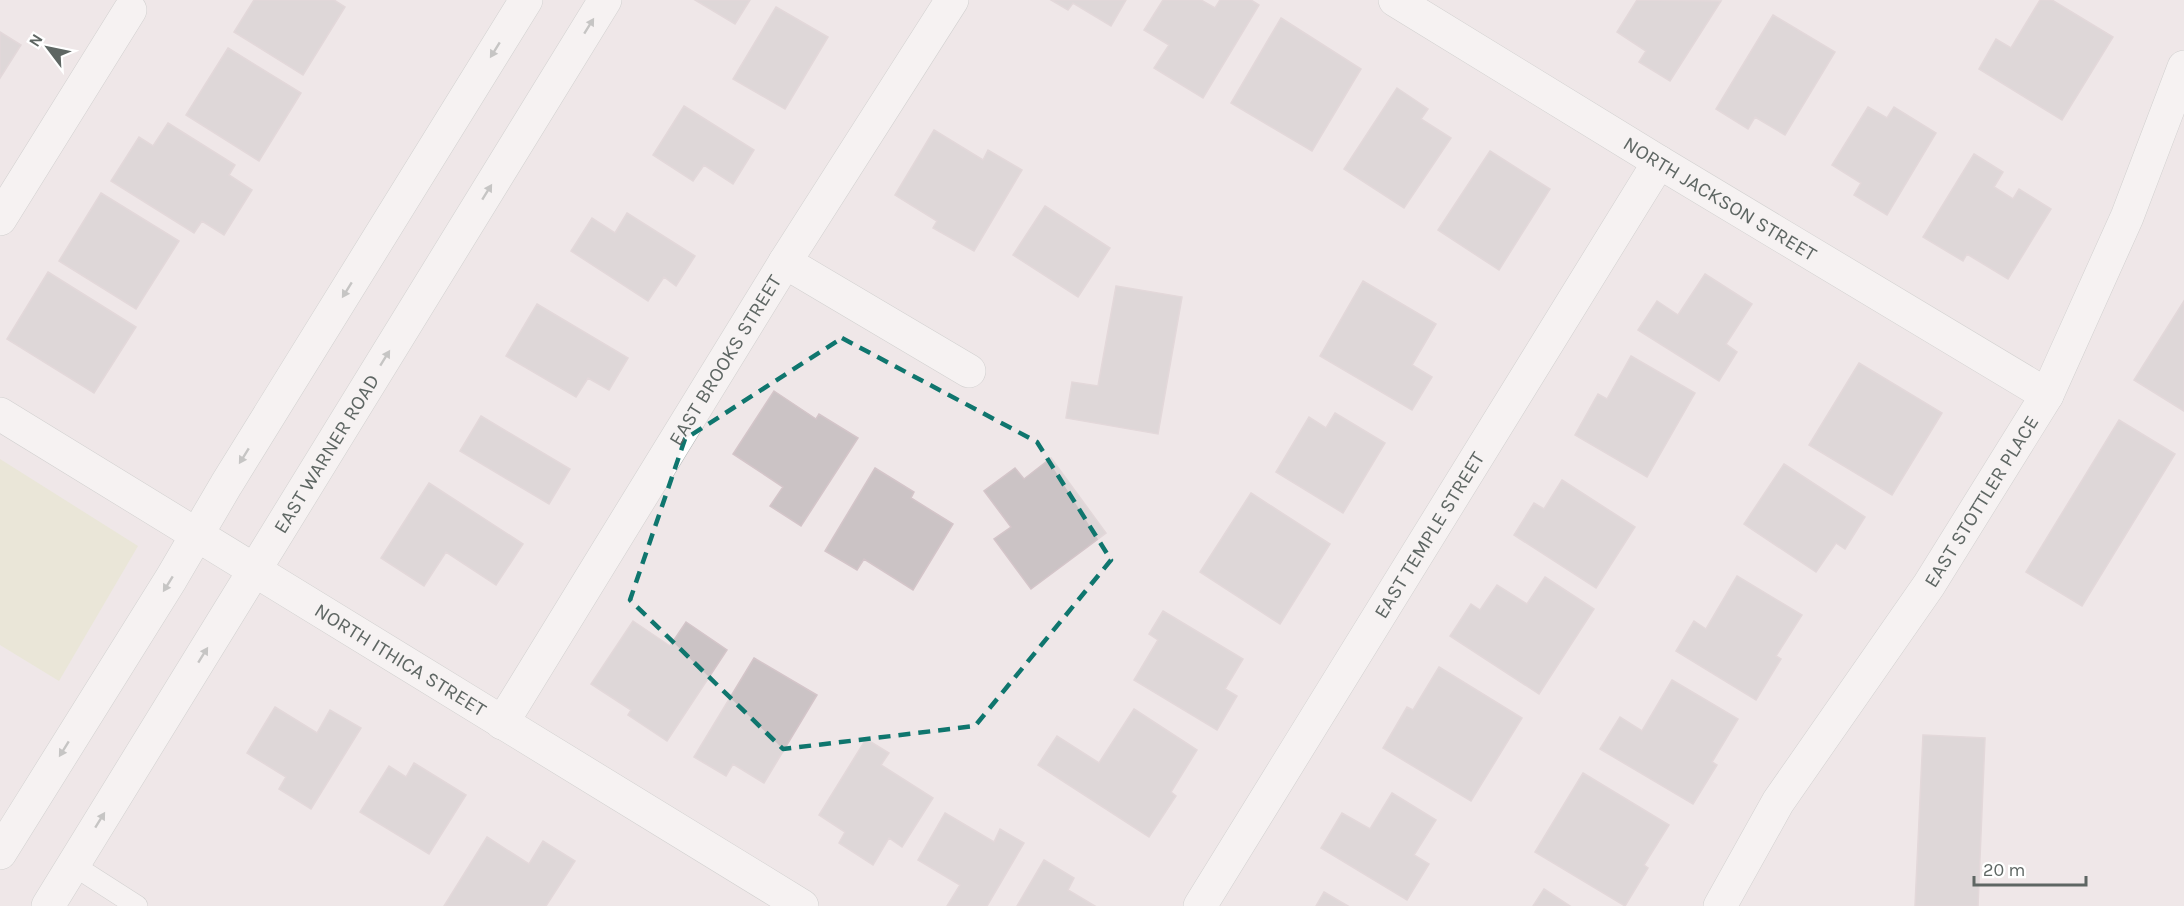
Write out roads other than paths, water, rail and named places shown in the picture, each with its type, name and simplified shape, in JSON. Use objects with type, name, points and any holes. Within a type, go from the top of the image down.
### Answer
[{"type":"street","points":[[0,853],[526,0]]},
{"type":"street","name":"EAST WARNER ROAD","points":[[48,906],[605,0]]},
{"type":"street","name":"EAST BROOKS STREET","points":[[502,723],[786,262],[952,0]]},
{"type":"street","name":"NORTH JACKSON STREET","points":[[1395,0],[1659,162],[2048,395]]},
{"type":"street","points":[[0,219],[130,10]]},
{"type":"street","name":"EAST STOTTLER PLACE","points":[[1720,906],[1778,802],[1929,585],[2048,395],[2127,218],[2184,67]]},
{"type":"street","name":"EAST TEMPLE STREET","points":[[1200,906],[1659,162]]},
{"type":"street","points":[[786,262],[969,371]]},
{"type":"street","name":"NORTH ITHICA STREET","points":[[0,414],[802,906]]},
{"type":"lane","points":[[73,865],[137,906]]}]
